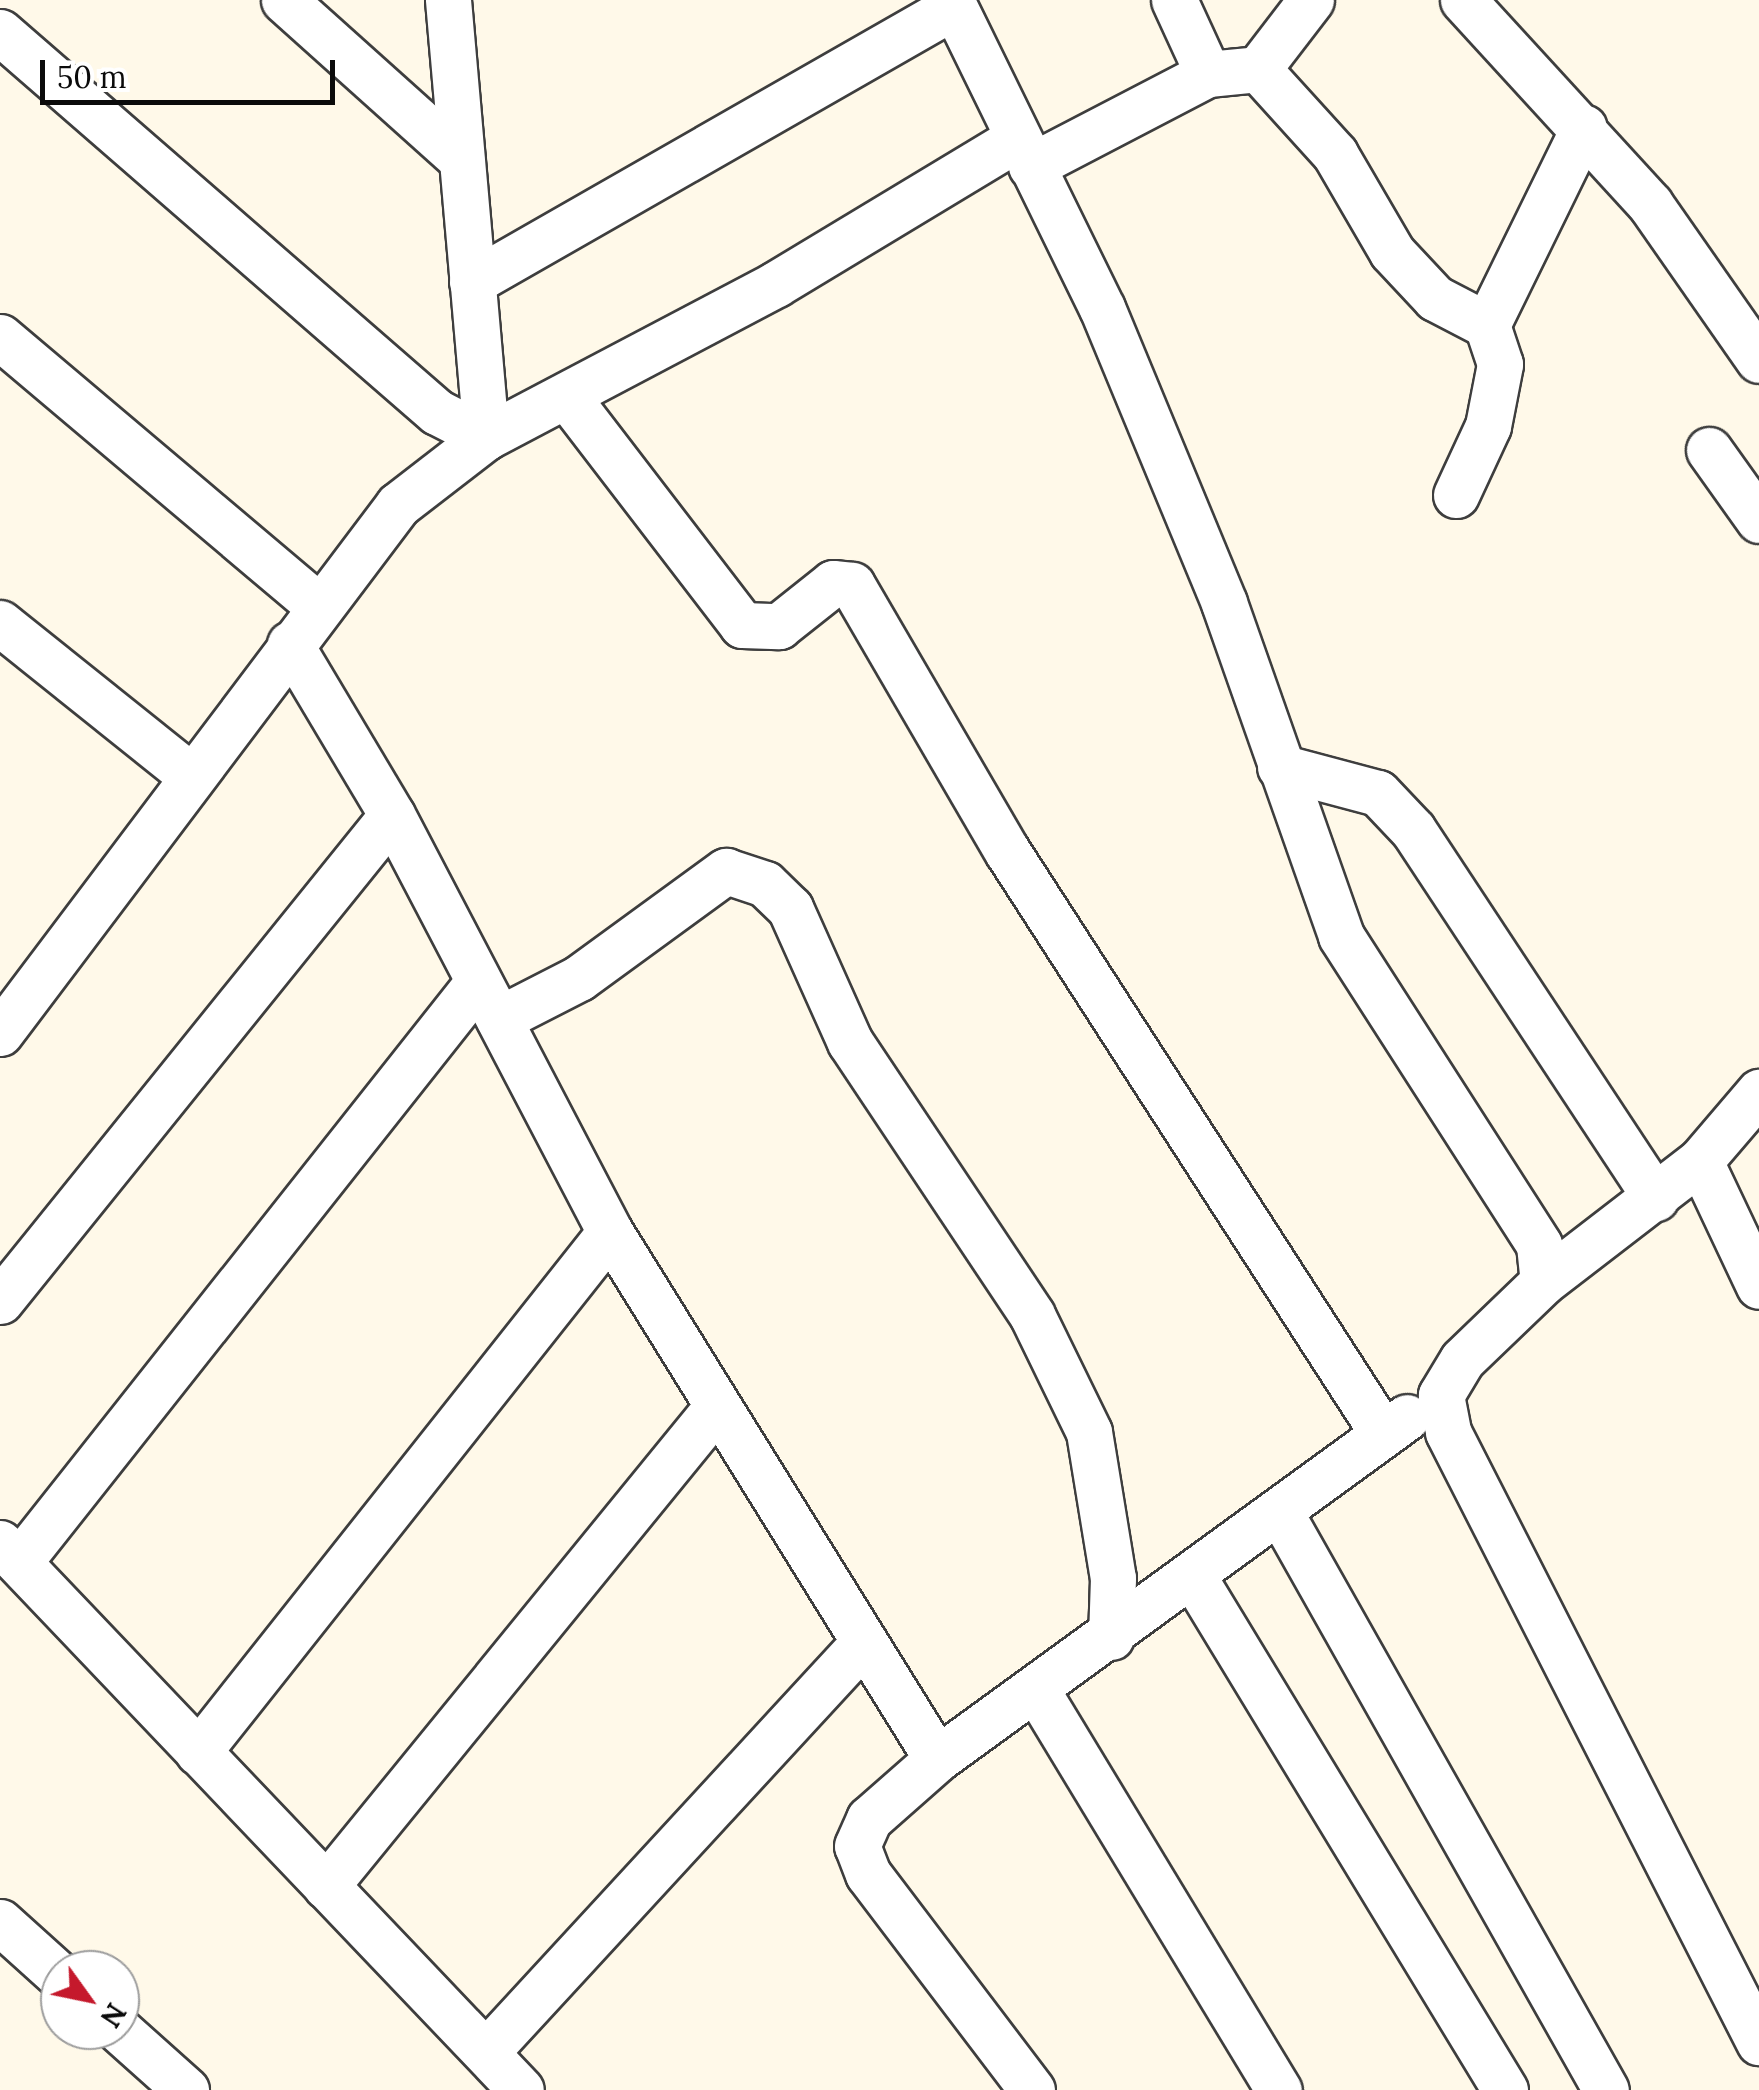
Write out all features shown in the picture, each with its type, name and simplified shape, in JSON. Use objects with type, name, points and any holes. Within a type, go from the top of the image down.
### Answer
[{"type":"street","points":[[284,0],[461,159]]},
{"type":"street","points":[[448,0],[486,437]]},
{"type":"street","points":[[1174,0],[1208,74]]},
{"type":"street","points":[[0,1032],[398,505],[486,437],[568,398],[1023,153],[1208,74],[1258,68],[1312,0]]},
{"type":"street","points":[[1463,0],[1584,127],[1759,360]]},
{"type":"street","points":[[472,282],[952,3],[1171,474],[1341,936],[1540,1245],[1542,1282]]},
{"type":"street","points":[[0,32],[437,412],[486,437]]},
{"type":"street","points":[[1258,68],[1335,154],[1392,252],[1435,298],[1487,325],[1500,364],[1488,426],[1456,495]]},
{"type":"street","points":[[1487,325],[1584,127]]},
{"type":"street","points":[[0,337],[318,606]]},
{"type":"street","points":[[568,398],[742,625],[779,626],[833,583],[852,586],[1007,851],[1382,1432]]},
{"type":"street","points":[[1709,450],[1759,520]]},
{"type":"street","points":[[0,624],[191,776]]},
{"type":"street","points":[[290,644],[392,815],[610,1232],[715,1409],[937,1759]]},
{"type":"street","points":[[1280,768],[1378,793],[1413,830],[1656,1198]]},
{"type":"street","points":[[0,1301],[392,815]]},
{"type":"street","points":[[521,2090],[10,1552],[489,1000],[579,978],[726,871],[765,884],[790,908],[850,1042],[1032,1316],[1088,1432],[1113,1578],[1111,1637]]},
{"type":"street","points":[[1032,2090],[868,1874],[857,1846],[870,1819],[937,1759],[1194,1578],[1382,1432],[1441,1395],[1462,1360],[1542,1282],[1700,1161],[1759,1092]]},
{"type":"street","points":[[1700,1161],[1759,1286]]},
{"type":"street","points":[[198,1752],[610,1232]]},
{"type":"street","points":[[1441,1395],[1448,1432],[1759,2042]]},
{"type":"street","points":[[326,1886],[715,1409]]},
{"type":"street","points":[[1281,1514],[1606,2090]]},
{"type":"street","points":[[1194,1578],[1505,2090]]},
{"type":"street","points":[[486,2052],[864,1642]]},
{"type":"street","points":[[1037,1691],[1279,2090]]},
{"type":"street","points":[[0,1922],[40,1958]]},
{"type":"street","points":[[140,2049],[186,2090]]}]
